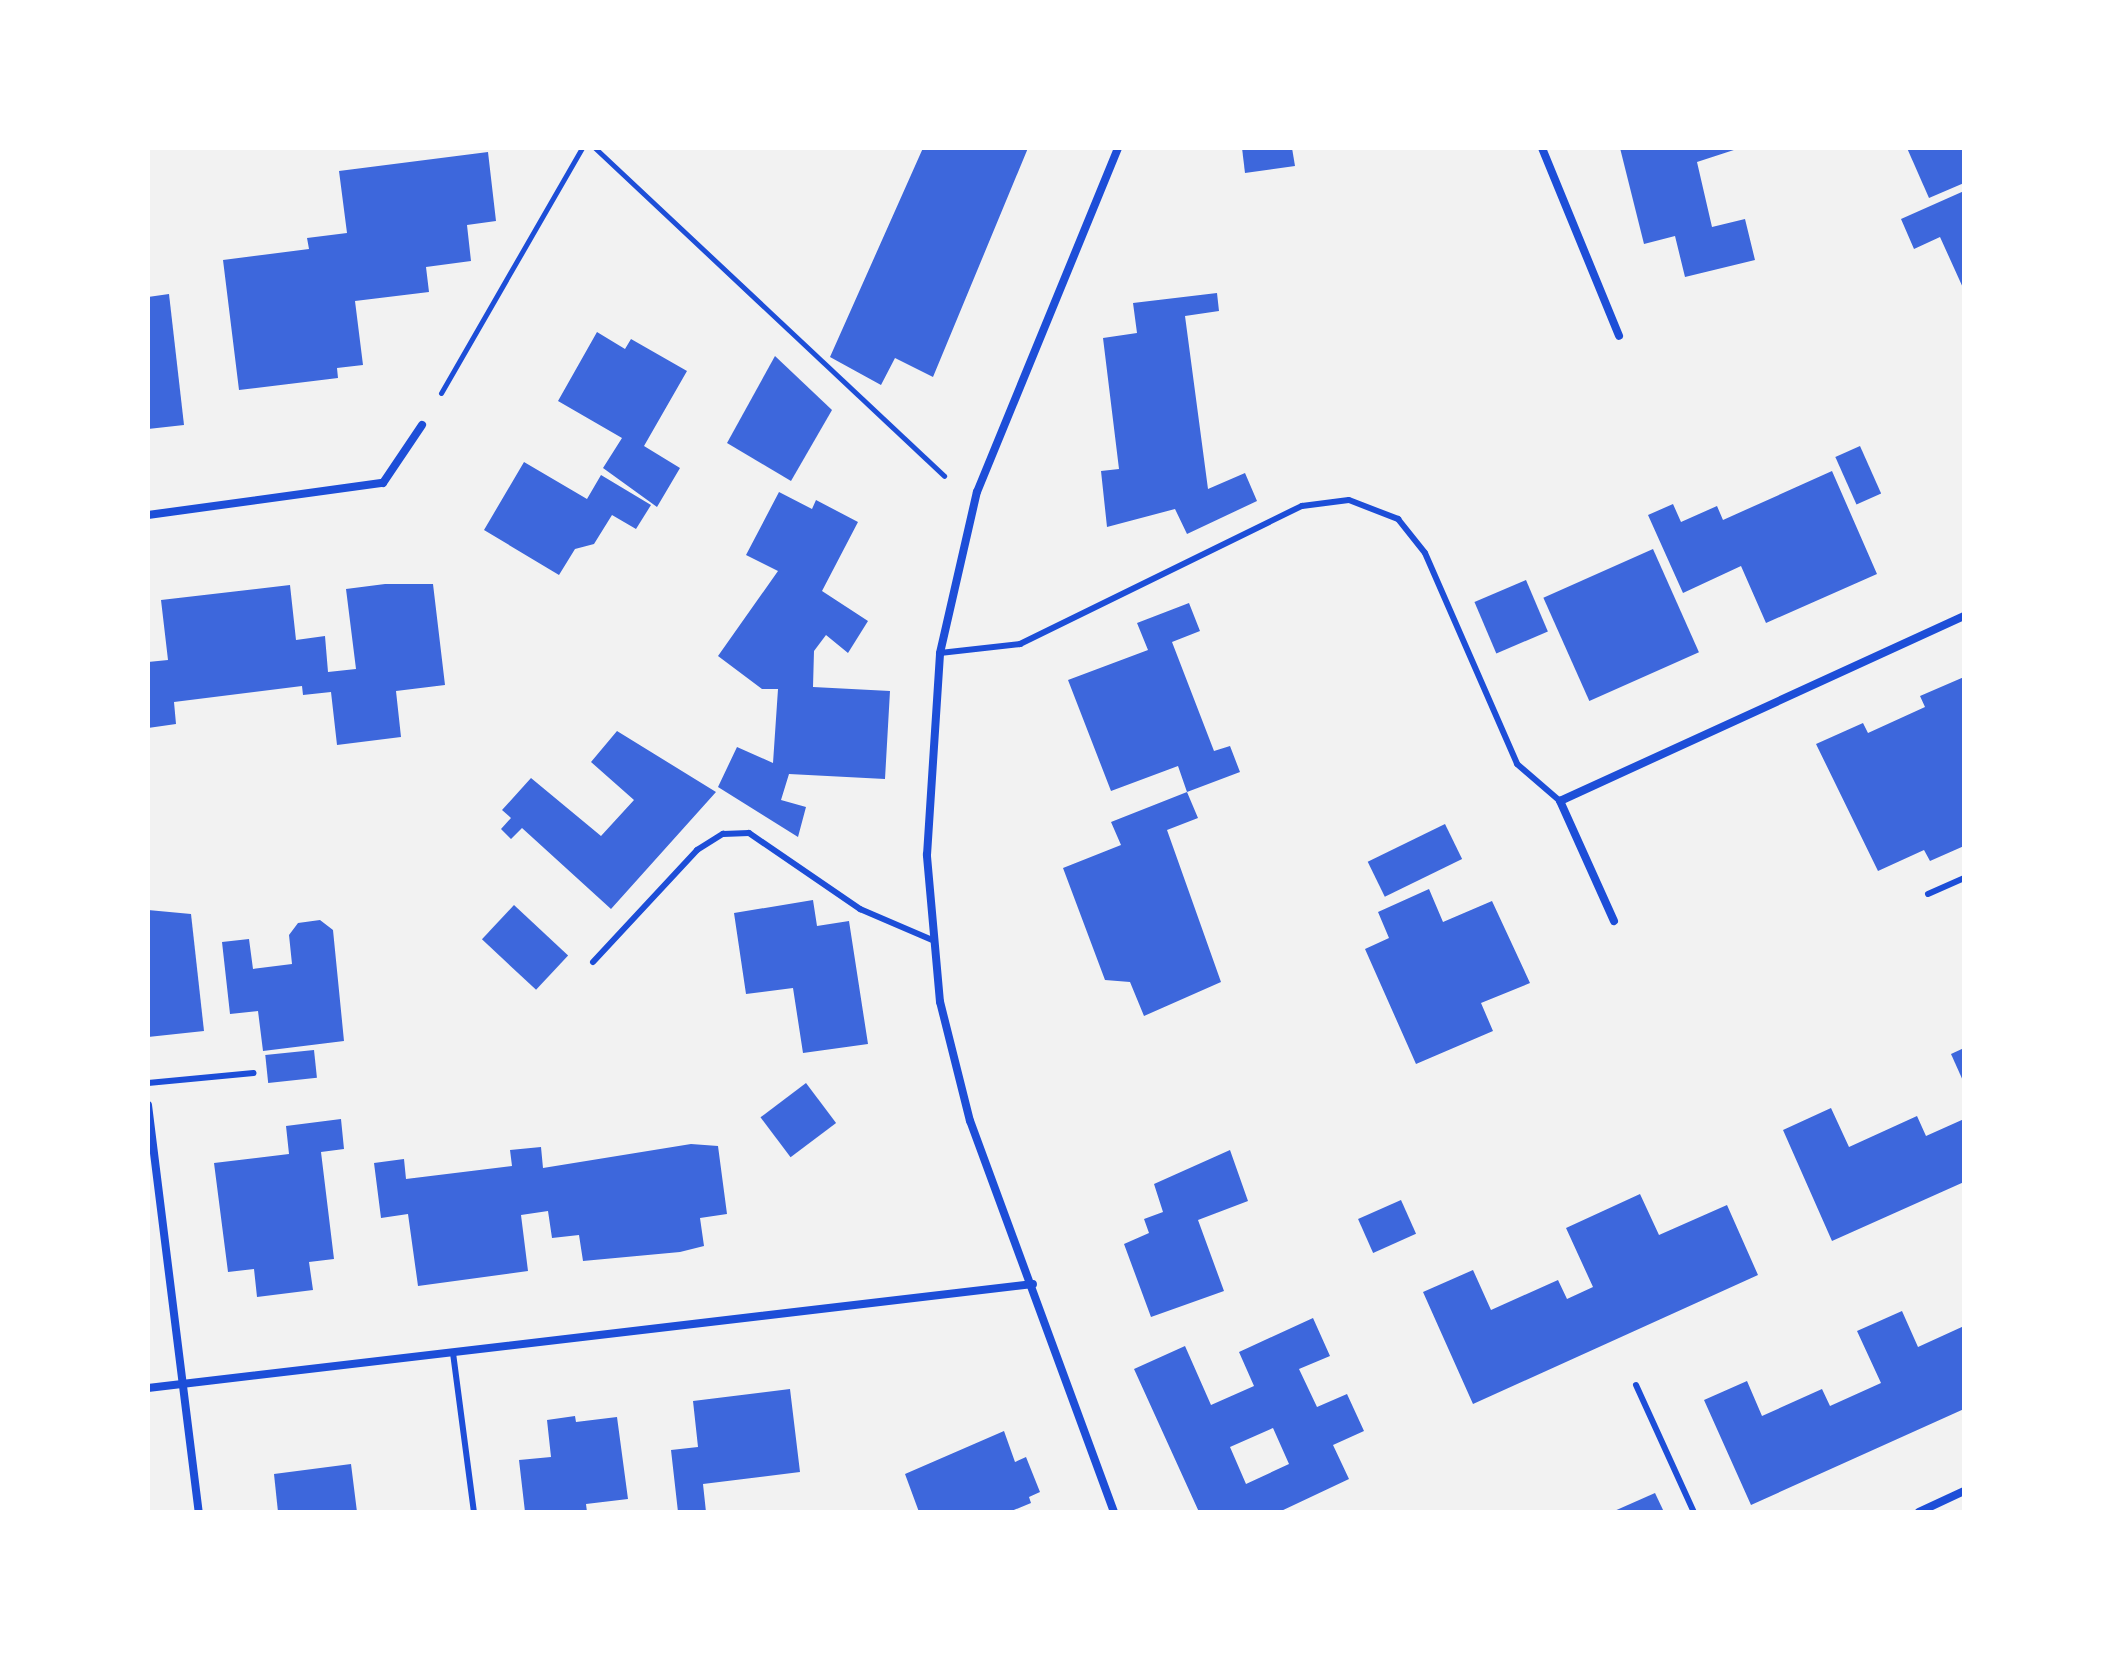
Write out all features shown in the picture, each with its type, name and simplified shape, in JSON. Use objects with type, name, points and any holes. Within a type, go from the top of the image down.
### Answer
[{"type":"street","points":[[1114,1512],[1033,1284],[970,1121],[932,940],[927,855],[940,653],[977,492],[1118,148]]},
{"type":"street","points":[[1542,148],[1619,336]]},
{"type":"street","points":[[148,515],[383,483],[422,425]]},
{"type":"street","points":[[1614,921],[1560,801],[1964,616]]},
{"type":"street","points":[[148,1105],[199,1512]]},
{"type":"street","points":[[148,1388],[1033,1284]]},
{"type":"street","points":[[1919,1512],[1964,1491]]},
{"type":"lane","points":[[940,653],[1020,644],[1302,506],[1349,500],[1398,519],[1425,553],[1517,764],[1560,801]]},
{"type":"lane","points":[[593,962],[697,850],[723,834],[749,833],[860,909],[932,940]]},
{"type":"lane","points":[[1928,894],[1964,878]]},
{"type":"lane","points":[[148,1083],[254,1073]]},
{"type":"lane","points":[[453,1353],[474,1512]]},
{"type":"lane","points":[[1636,1385],[1694,1512]]},
{"type":"path","points":[[422,425],[582,148]]},
{"type":"path","points":[[595,148],[940,474],[977,492]]},
{"type":"building","points":[[923,148],[1028,148],[933,377],[895,358],[881,385],[830,357]]},
{"type":"building","points":[[1242,148],[1292,148],[1295,166],[1245,173]]},
{"type":"building","points":[[1620,148],[1740,148],[1697,162],[1712,227],[1745,219],[1755,260],[1685,277],[1675,236],[1644,244]]},
{"type":"building","points":[[1907,148],[1964,148],[1964,183],[1929,198]]},
{"type":"building","points":[[488,152],[496,221],[467,225],[471,261],[426,267],[429,292],[355,301],[363,365],[337,368],[338,378],[239,390],[223,260],[309,249],[307,238],[347,233],[339,171]]},
{"type":"building","points":[[1964,191],[1964,290],[1940,237],[1914,249],[1901,219]]},
{"type":"building","points":[[1217,293],[1219,311],[1185,316],[1208,489],[1245,473],[1257,501],[1187,534],[1175,509],[1107,527],[1101,471],[1119,469],[1103,338],[1137,333],[1133,303]]},
{"type":"building","points":[[169,294],[184,425],[148,429],[148,297]]},
{"type":"building","points":[[597,332],[625,349],[631,339],[687,371],[644,446],[680,468],[657,507],[603,468],[622,438],[558,401]]},
{"type":"building","points":[[775,356],[832,410],[791,481],[727,443]]},
{"type":"building","points":[[1860,446],[1881,494],[1856,504],[1835,457]]},
{"type":"building","points":[[524,462],[587,499],[601,475],[651,505],[636,529],[612,515],[594,544],[575,549],[559,575],[484,530]]},
{"type":"building","points":[[1832,471],[1877,574],[1766,623],[1741,566],[1683,593],[1648,515],[1673,504],[1681,522],[1717,506],[1723,520]]},
{"type":"building","points":[[779,492],[812,509],[816,500],[858,522],[822,591],[868,621],[848,653],[826,635],[814,651],[813,687],[890,691],[885,779],[789,774],[781,800],[806,807],[798,837],[718,787],[737,747],[773,763],[778,689],[762,689],[718,656],[778,571],[746,555]]},
{"type":"building","points":[[1653,549],[1699,652],[1589,701],[1543,598]]},
{"type":"building","points":[[1526,580],[1548,632],[1496,653],[1474,602]]},
{"type":"building","points":[[385,584],[433,584],[445,685],[396,691],[401,737],[337,745],[331,692],[303,695],[302,686],[174,702],[176,724],[148,728],[148,662],[168,660],[161,600],[290,585],[296,640],[325,636],[328,672],[356,669],[346,589]]},
{"type":"building","points":[[1189,603],[1200,631],[1172,642],[1214,751],[1230,746],[1240,772],[1187,792],[1178,766],[1111,791],[1068,680],[1148,650],[1137,623]]},
{"type":"building","points":[[1964,677],[1964,846],[1930,861],[1924,850],[1878,871],[1816,744],[1863,723],[1868,733],[1925,707],[1920,696]]},
{"type":"building","points":[[617,731],[716,792],[611,909],[522,828],[511,839],[501,829],[511,818],[502,810],[531,778],[601,836],[634,800],[591,762]]},
{"type":"building","points":[[1187,792],[1198,818],[1167,830],[1221,982],[1144,1016],[1130,982],[1105,980],[1063,868],[1121,845],[1111,822]]},
{"type":"building","points":[[1445,824],[1462,859],[1385,897],[1368,862]]},
{"type":"building","points":[[1429,889],[1443,922],[1492,901],[1530,983],[1481,1003],[1493,1031],[1416,1064],[1365,949],[1389,938],[1378,912]]},
{"type":"building","points":[[813,900],[817,926],[849,921],[868,1044],[803,1053],[793,988],[746,994],[734,913]]},
{"type":"building","points":[[514,905],[568,955],[536,990],[482,939]]},
{"type":"building","points":[[148,910],[191,914],[204,1031],[148,1037]]},
{"type":"building","points":[[320,920],[333,930],[344,1041],[263,1051],[258,1011],[230,1014],[222,942],[249,939],[253,969],[292,964],[289,935],[298,923]]},
{"type":"building","points":[[1964,1048],[1964,1083],[1951,1054]]},
{"type":"building","points":[[314,1050],[317,1078],[268,1083],[265,1055]]},
{"type":"building","points":[[806,1083],[836,1123],[791,1157],[760,1117]]},
{"type":"building","points":[[1831,1108],[1849,1147],[1917,1116],[1926,1136],[1964,1119],[1964,1182],[1832,1241],[1783,1130]]},
{"type":"building","points":[[341,1119],[344,1149],[321,1152],[334,1259],[309,1262],[313,1290],[257,1297],[254,1269],[228,1272],[214,1163],[289,1154],[286,1126]]},
{"type":"building","points":[[691,1144],[718,1146],[727,1214],[700,1218],[704,1246],[680,1252],[583,1261],[579,1235],[552,1238],[548,1211],[521,1215],[528,1271],[418,1286],[408,1214],[381,1218],[374,1163],[404,1159],[406,1179],[512,1166],[510,1150],[541,1147],[543,1168]]},
{"type":"building","points":[[1230,1150],[1248,1201],[1198,1220],[1224,1291],[1151,1317],[1124,1244],[1149,1233],[1144,1219],[1163,1212],[1154,1184]]},
{"type":"building","points":[[1640,1194],[1659,1235],[1727,1205],[1758,1275],[1473,1404],[1423,1292],[1473,1270],[1491,1310],[1558,1280],[1567,1299],[1593,1287],[1566,1228]]},
{"type":"building","points":[[1401,1200],[1416,1234],[1373,1253],[1358,1219]]},
{"type":"building","points":[[1902,1311],[1918,1347],[1964,1326],[1964,1409],[1751,1505],[1704,1400],[1747,1381],[1762,1416],[1822,1389],[1830,1406],[1881,1383],[1857,1331]]},
{"type":"building","points":[[1313,1318],[1330,1356],[1299,1369],[1317,1407],[1347,1394],[1364,1431],[1333,1445],[1349,1479],[1279,1512],[1199,1512],[1134,1369],[1185,1346],[1211,1405],[1254,1386],[1239,1352]],"holes":[[[1273,1428],[1289,1464],[1246,1484],[1230,1447]]]},
{"type":"building","points":[[790,1389],[800,1472],[703,1484],[706,1512],[678,1512],[671,1450],[698,1447],[693,1401]]},
{"type":"building","points":[[575,1416],[576,1422],[617,1417],[628,1499],[586,1504],[587,1512],[525,1512],[519,1460],[551,1457],[547,1420]]},
{"type":"building","points":[[1004,1431],[1015,1462],[1026,1457],[1040,1492],[1029,1497],[1031,1503],[1009,1512],[919,1512],[905,1474]]},
{"type":"building","points":[[351,1464],[357,1512],[278,1512],[274,1474]]},
{"type":"building","points":[[1655,1493],[1664,1512],[1612,1512]]}]
